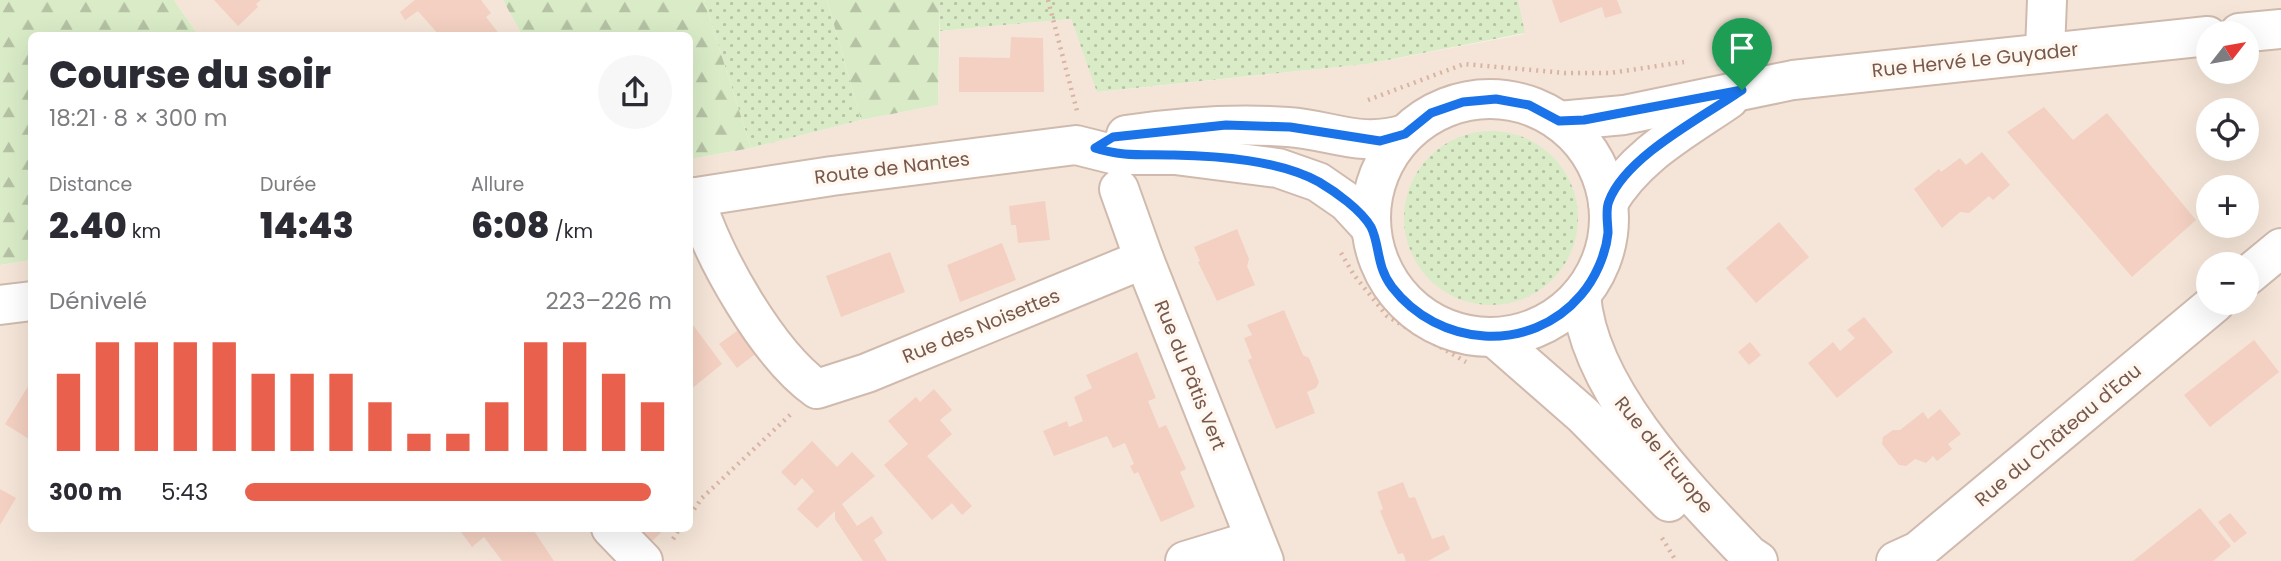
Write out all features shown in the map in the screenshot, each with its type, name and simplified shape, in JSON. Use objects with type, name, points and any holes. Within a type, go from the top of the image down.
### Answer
[{"type":"street","points":[[2045,51],[2047,0]]},
{"type":"street","points":[[2259,31],[2281,29]]},
{"type":"street","name":"Rue Hervé Le Guyader","points":[[1559,121],[1624,115],[1793,80],[2045,51],[2196,37]]},
{"type":"street","name":"Rue Hervé Le Guyader","points":[[1608,203],[1622,180],[1645,157],[1742,90]]},
{"type":"street","points":[[1485,100],[1529,105],[1559,121],[1583,143],[1599,172],[1608,203],[1608,236],[1599,267],[1581,295],[1557,317],[1537,327],[1495,338],[1436,325],[1411,308],[1391,285],[1377,258],[1371,228],[1373,193],[1384,161],[1405,134],[1431,113],[1463,102],[1485,100]]},
{"type":"street","name":"Route de Nantes","points":[[1092,131],[1113,137],[1226,125],[1290,127],[1380,141],[1405,134]]},
{"type":"street","name":"Route de Nantes","points":[[693,197],[1076,145],[1092,131]]},
{"type":"street","name":"Route de Nantes","points":[[1092,131],[1116,155],[1175,155],[1278,168],[1318,182],[1348,202],[1371,228]]},
{"type":"street","name":"Rue du Pâtis Vert","points":[[1119,189],[1259,550]]},
{"type":"street","points":[[693,199],[714,249],[772,342],[797,374],[817,389]]},
{"type":"street","points":[[2259,266],[2281,248]]},
{"type":"street","name":"Rue des Noisettes","points":[[817,389],[867,373],[1144,259]]},
{"type":"street","name":"Rue de l'Europe","points":[[1581,295],[1591,346],[1615,395],[1692,493],[1758,561]]},
{"type":"street","points":[[0,305],[28,301]]},
{"type":"street","name":"Rue du Château d'Eau","points":[[1896,561],[1918,551],[2201,315]]},
{"type":"street","name":"Rue de l'Europe","points":[[1495,338],[1554,387],[1639,468],[1719,561]]},
{"type":"street","points":[[615,532],[643,561]]},
{"type":"street","points":[[1185,561],[1259,550]]},
{"type":"path","points":[[1048,0],[1078,114],[1092,131]]},
{"type":"path","points":[[1359,102],[1380,98],[1464,64],[1565,73],[1610,73],[1698,61]]},
{"type":"path","points":[[1065,116],[1078,114]]},
{"type":"path","points":[[693,511],[702,498],[817,389]]},
{"type":"shaded area","points":[[174,0],[503,0],[520,32],[196,32]]},
{"type":"shaded area","points":[[1518,0],[2281,0],[2281,561],[0,561],[0,265],[28,260],[28,532],[693,532],[693,158],[751,148],[861,120],[938,105],[940,31],[1071,19],[1098,92],[1367,64],[1524,34]]},
{"type":"green space","points":[[0,0],[174,0],[196,32],[28,32],[28,260],[0,265]]},
{"type":"green space","points":[[503,0],[704,0],[751,148],[693,158],[693,32],[520,32]]},
{"type":"green space","points":[[704,0],[827,0],[861,120],[751,148]]},
{"type":"green space","points":[[827,0],[940,0],[938,105],[861,120]]},
{"type":"green space","points":[[940,0],[1518,0],[1525,33],[1367,64],[1097,92],[1071,19],[940,31]]},
{"type":"green space","points":[[1491,131],[1524,138],[1552,157],[1571,185],[1578,218],[1571,251],[1552,279],[1524,298],[1491,305],[1458,298],[1430,279],[1411,251],[1404,218],[1411,185],[1430,157],[1458,138]]},
{"type":"building","points":[[214,0],[261,0],[256,4],[258,7],[238,26]]},
{"type":"building","points":[[415,0],[481,0],[491,13],[486,17],[498,32],[436,32],[418,11],[405,20],[400,12]]},
{"type":"building","points":[[1552,0],[1617,0],[1622,13],[1605,18],[1602,7],[1560,23]]},
{"type":"building","points":[[1011,37],[1043,38],[1044,92],[959,92],[959,57],[1010,58]]},
{"type":"building","points":[[2044,107],[2073,140],[2107,113],[2196,220],[2132,277],[2007,132]]},
{"type":"building","points":[[1982,152],[2010,185],[1993,200],[1989,196],[1969,213],[1960,212],[1942,228],[1914,189],[1939,169],[1941,172],[1960,158],[1966,165]]},
{"type":"building","points":[[1045,201],[1050,240],[1018,243],[1016,225],[1011,225],[1009,206]]},
{"type":"building","points":[[1779,222],[1809,257],[1756,303],[1726,268]]},
{"type":"building","points":[[1237,229],[1249,259],[1247,266],[1255,285],[1217,301],[1198,262],[1200,261],[1194,247]]},
{"type":"building","points":[[1002,243],[1016,280],[960,302],[947,265]]},
{"type":"building","points":[[890,252],[905,292],[841,317],[826,276]]},
{"type":"building","points":[[1284,310],[1303,355],[1309,358],[1319,382],[1316,388],[1307,392],[1315,413],[1276,429],[1248,360],[1252,358],[1244,338],[1252,335],[1247,325]]},
{"type":"building","points":[[1864,317],[1893,352],[1837,398],[1808,363],[1833,342],[1840,351],[1855,338],[1847,330]]},
{"type":"building","points":[[693,325],[722,364],[693,388]]},
{"type":"building","points":[[744,326],[759,351],[737,368],[719,344]]},
{"type":"building","points":[[2254,340],[2279,372],[2210,427],[2184,395]]},
{"type":"building","points":[[1750,342],[1761,355],[1749,365],[1738,352]]},
{"type":"building","points":[[1137,352],[1156,398],[1148,401],[1159,428],[1166,425],[1186,469],[1180,472],[1195,507],[1161,522],[1138,472],[1134,474],[1130,466],[1134,464],[1125,443],[1113,448],[1107,436],[1054,456],[1043,431],[1067,421],[1069,427],[1083,421],[1074,397],[1092,388],[1086,375]]},
{"type":"building","points":[[28,387],[28,438],[5,424]]},
{"type":"building","points":[[934,389],[952,410],[940,420],[952,434],[927,456],[972,506],[962,515],[952,503],[932,520],[884,465],[908,444],[888,421],[916,397],[920,402]]},
{"type":"building","points":[[1940,409],[1961,434],[1948,444],[1952,449],[1937,461],[1933,456],[1926,463],[1915,459],[1906,466],[1899,465],[1882,444],[1883,437],[1893,430],[1900,430],[1923,412],[1928,419]]},
{"type":"building","points":[[812,441],[837,467],[852,452],[875,476],[842,504],[857,526],[872,516],[883,533],[874,540],[887,561],[863,561],[835,519],[835,511],[817,528],[797,509],[814,491],[802,478],[795,486],[781,472]]},
{"type":"building","points":[[1403,482],[1409,498],[1415,497],[1432,539],[1444,535],[1450,549],[1428,561],[1406,561],[1403,553],[1398,554],[1380,511],[1383,509],[1377,492]]},
{"type":"building","points":[[0,489],[16,498],[0,525]]},
{"type":"building","points":[[2200,508],[2231,546],[2213,561],[2133,561]]},
{"type":"building","points":[[2230,513],[2247,533],[2234,543],[2218,522]]},
{"type":"building","points":[[461,532],[535,532],[554,561],[502,561],[484,537],[472,547]]},
{"type":"building","points":[[641,532],[662,532],[650,543]]},
{"type":"route","points":[[1742,90],[1645,157],[1622,180],[1608,203],[1608,236],[1599,267],[1581,295],[1557,317],[1527,332],[1495,338],[1465,335],[1436,325],[1411,308],[1391,285],[1377,258],[1371,228],[1348,202],[1318,182],[1278,168],[1228,159],[1175,155],[1116,155],[1095,148],[1113,137],[1175,128],[1226,125],[1290,127],[1380,141],[1405,134],[1431,113],[1463,102],[1496,99],[1529,105],[1559,121],[1584,120],[1624,115],[1742,90]]}]
